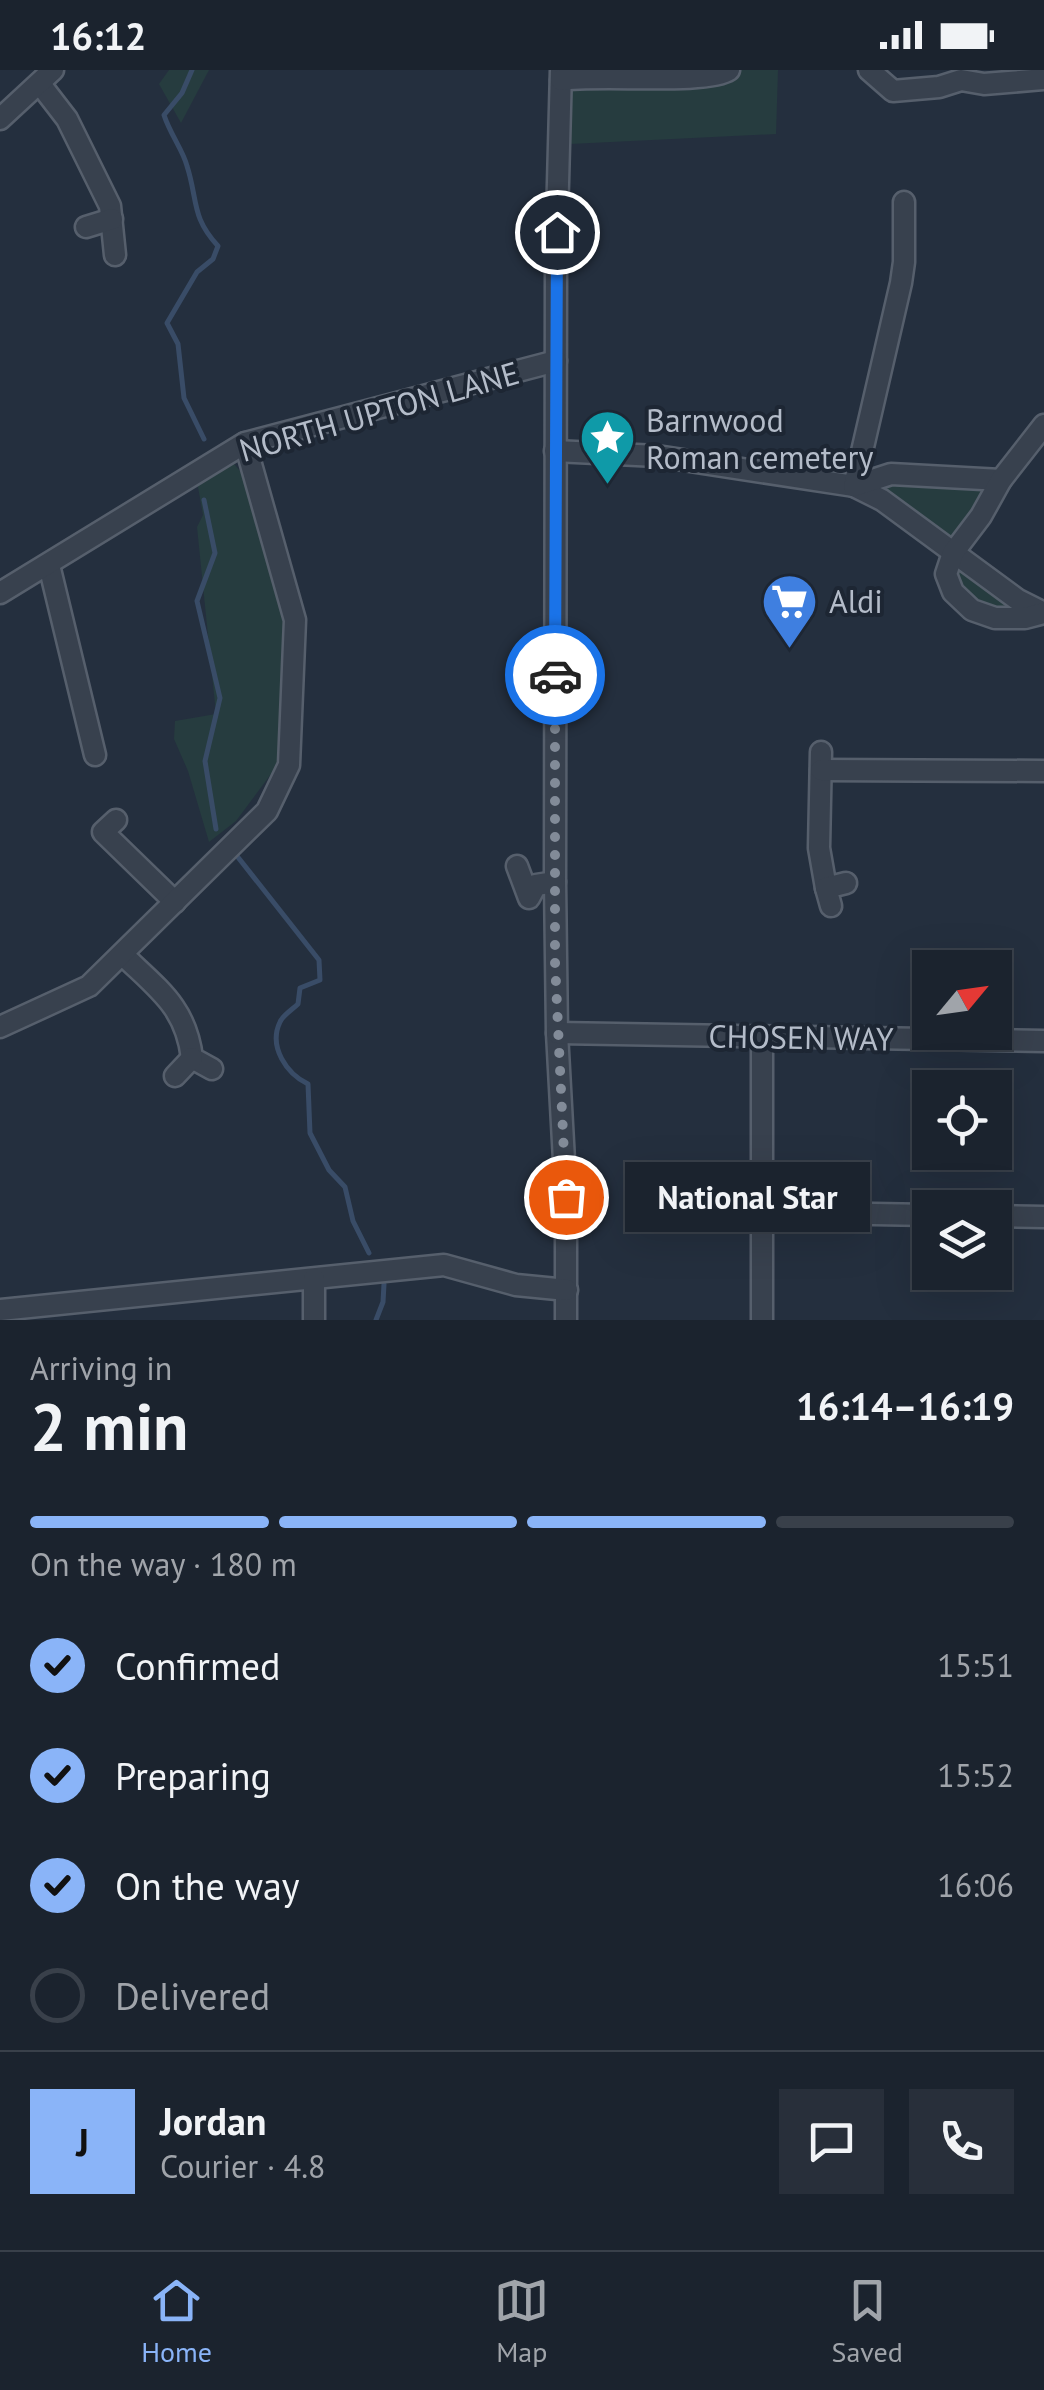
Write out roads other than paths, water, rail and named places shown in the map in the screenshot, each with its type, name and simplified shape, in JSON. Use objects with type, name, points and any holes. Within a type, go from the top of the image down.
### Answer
[{"type":"street","points":[[566,1320],[566,1197],[554,882],[561,75],[711,78],[729,70]]},
{"type":"street","points":[[869,70],[893,91],[939,87],[961,80],[984,84],[1044,78]]},
{"type":"street","points":[[0,118],[47,77],[110,206],[115,255]]},
{"type":"street","points":[[854,486],[901,283],[904,202]]},
{"type":"street","points":[[86,227],[112,219]]},
{"type":"street","name":"NORTH UPTON LANE","points":[[0,593],[245,444],[556,362]]},
{"type":"street","points":[[1044,424],[952,553],[946,574],[953,592],[972,610],[994,618],[1025,618],[1044,612]]},
{"type":"street","points":[[0,1027],[89,986],[267,811],[289,765],[294,620],[245,444]]},
{"type":"street","points":[[555,451],[657,456],[854,486],[882,500],[1018,600],[1044,612]]},
{"type":"street","points":[[854,486],[890,474],[1002,480]]},
{"type":"street","points":[[49,565],[95,755]]},
{"type":"street","points":[[834,892],[819,848],[821,761],[1044,772]]},
{"type":"street","points":[[103,831],[175,902]]},
{"type":"street","points":[[517,866],[528,898],[536,885],[554,882]]},
{"type":"street","points":[[123,955],[172,1002],[184,1020],[192,1058],[212,1069]]},
{"type":"street","name":"CHOSEN WAY","points":[[557,1033],[1044,1041]]},
{"type":"street","points":[[762,1038],[762,1320]]},
{"type":"street","points":[[175,1076],[192,1058]]},
{"type":"street","points":[[762,1212],[912,1215]]},
{"type":"street","points":[[1012,1216],[1044,1217]]},
{"type":"street","points":[[0,1310],[444,1266],[516,1285],[567,1290]]},
{"type":"street","points":[[314,1279],[314,1320]]},
{"type":"waterway","points":[[192,70],[182,93],[164,115],[185,160],[199,217],[218,246],[213,259],[197,272],[167,323],[178,344],[184,398],[204,439]]},
{"type":"waterway","points":[[204,500],[215,553],[197,601],[220,698],[205,761],[216,829]]},
{"type":"waterway","points":[[237,856],[319,960],[320,980],[300,988],[298,1004],[281,1019],[276,1041],[287,1067],[308,1084],[310,1133],[329,1170],[345,1187],[353,1221],[369,1253]]},
{"type":"waterway","points":[[376,1320],[384,1284]]},
{"type":"place","name":"Barnwood Roman cemetery","points":[[607,487]]},
{"type":"place","name":"Aldi","points":[[790,650]]},
{"type":"place","name":"National Star","points":[[566,1197]]}]
